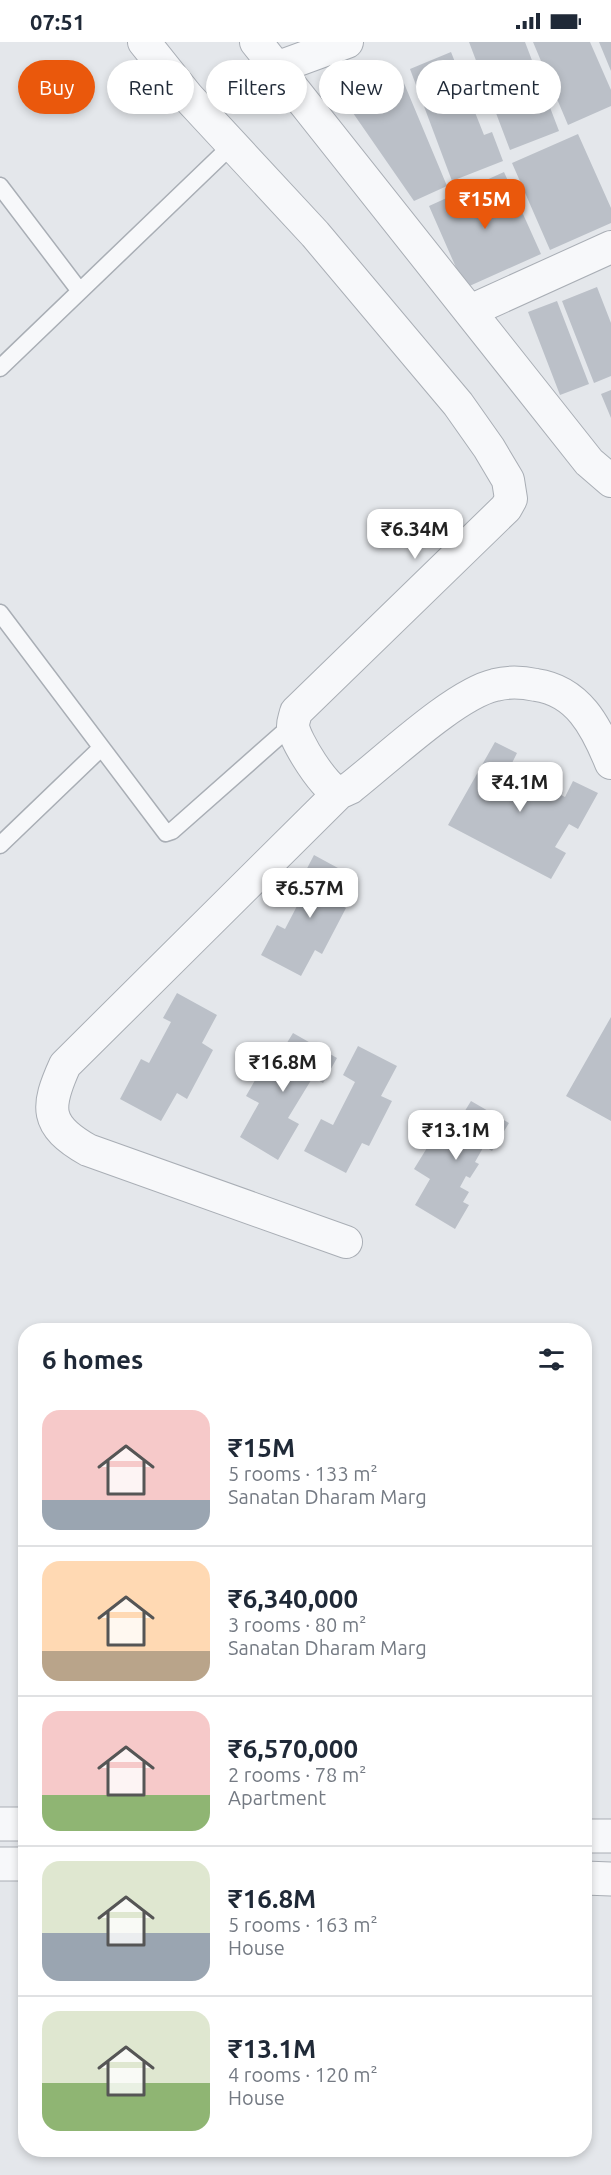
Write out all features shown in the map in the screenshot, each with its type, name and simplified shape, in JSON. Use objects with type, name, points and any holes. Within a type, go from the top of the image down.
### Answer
[{"type":"street","points":[[144,42],[188,97],[315,234],[421,358],[489,448],[512,490],[511,499],[506,508],[296,712],[293,724],[296,735],[325,783],[331,790],[339,793]]},
{"type":"street","points":[[256,42],[270,60]]},
{"type":"street","points":[[298,60],[347,42]]},
{"type":"street","points":[[307,107],[589,462],[611,481]]},
{"type":"street","points":[[470,311],[611,247]]},
{"type":"street","points":[[346,1242],[88,1150],[66,1138],[52,1114],[53,1092],[65,1065],[339,793],[350,788],[446,711],[471,695],[493,685],[517,681],[554,687],[579,705],[594,727],[611,763]]},
{"type":"street","points":[[0,1824],[18,1824]]},
{"type":"street","points":[[592,1836],[611,1836]]},
{"type":"street","points":[[0,1864],[18,1864]]},
{"type":"street","points":[[592,1878],[611,1879]]},
{"type":"lane","points":[[0,368],[231,146]]},
{"type":"lane","points":[[0,186],[79,290]]},
{"type":"lane","points":[[0,614],[163,830],[169,833],[293,724]]},
{"type":"lane","points":[[0,845],[101,748]]},
{"type":"building","points":[[469,42],[525,42],[532,60],[476,60]]},
{"type":"building","points":[[533,42],[590,42],[611,90],[611,106],[568,125],[561,108],[561,60],[541,60]]},
{"type":"building","points":[[599,42],[611,42],[611,71]]},
{"type":"building","points":[[451,52],[454,60],[432,60]]},
{"type":"building","points":[[416,67],[416,85],[410,69]]},
{"type":"building","points":[[404,83],[447,186],[414,201],[354,114],[404,114]]},
{"type":"building","points":[[427,114],[476,114],[484,135],[492,132],[503,161],[452,181]]},
{"type":"building","points":[[496,114],[553,114],[559,131],[510,150]]},
{"type":"building","points":[[578,134],[611,208],[611,223],[550,250],[512,163]]},
{"type":"building","points":[[504,172],[541,254],[465,288],[429,206]]},
{"type":"building","points":[[597,287],[611,323],[611,376],[594,383],[562,301]]},
{"type":"building","points":[[557,301],[589,384],[560,395],[528,312]]},
{"type":"building","points":[[611,390],[611,418],[601,394]]},
{"type":"building","points":[[495,742],[517,753],[509,769],[565,797],[573,781],[598,793],[578,829],[569,824],[555,847],[566,853],[551,879],[448,825]]},
{"type":"building","points":[[314,855],[349,874],[335,902],[346,908],[322,954],[315,950],[301,976],[261,955],[277,925],[285,929],[309,883],[301,880]]},
{"type":"building","points":[[177,993],[217,1015],[202,1043],[213,1050],[187,1099],[177,1093],[161,1121],[120,1099],[141,1059],[149,1063],[171,1022],[163,1018]]},
{"type":"building","points":[[611,1017],[611,1121],[566,1096]]},
{"type":"building","points":[[293,1033],[337,1058],[323,1083],[313,1077],[288,1118],[299,1124],[278,1160],[240,1137],[259,1103],[246,1096],[270,1054],[277,1059]]},
{"type":"building","points":[[358,1046],[397,1066],[381,1096],[392,1101],[369,1146],[362,1143],[346,1173],[304,1151],[321,1119],[333,1125],[355,1082],[343,1075]]},
{"type":"building","points":[[471,1101],[509,1123],[492,1151],[484,1146],[475,1162],[479,1164],[470,1178],[466,1176],[460,1187],[469,1192],[463,1202],[469,1205],[455,1229],[415,1205],[430,1179],[414,1169],[430,1143],[434,1145],[440,1135],[436,1133],[446,1116],[458,1122]]}]
